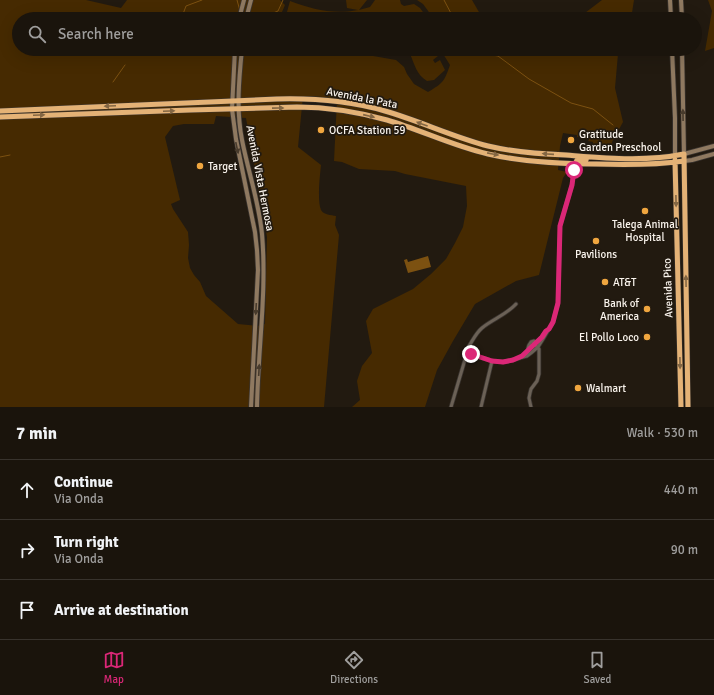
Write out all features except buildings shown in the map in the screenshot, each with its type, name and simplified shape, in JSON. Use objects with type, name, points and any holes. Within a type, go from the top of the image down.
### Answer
[{"type":"highway","name":"Avenida la Pata","points":[[0,111],[232,100],[293,98],[313,99],[383,111],[454,136],[489,146],[527,153],[635,159],[684,154]]},
{"type":"highway","name":"Avenida la Pata","points":[[0,117],[305,107],[354,112],[415,129],[451,143],[488,154],[524,160],[575,164],[634,165],[684,161]]},
{"type":"highway","name":"Avenida Pico","points":[[684,154],[688,407]]},
{"type":"highway","name":"Avenida Pico","points":[[675,155],[681,407]]},
{"type":"highway","points":[[575,164],[577,160],[586,160],[587,157]]},
{"type":"main road","points":[[241,12],[244,0]]},
{"type":"main road","points":[[248,12],[251,0]]},
{"type":"main road","points":[[670,0],[671,12]]},
{"type":"main road","points":[[681,0],[682,12]]},
{"type":"main road","name":"Avenida Vista Hermosa","points":[[235,56],[232,109],[236,139],[255,232],[258,270],[251,407]]},
{"type":"main road","name":"Avenida Vista Hermosa","points":[[241,56],[239,109],[242,139],[259,211],[262,233],[264,278],[257,407]]},
{"type":"main road","name":"Avenida Pico","points":[[672,56],[675,155]]},
{"type":"main road","name":"Avenida Pico","points":[[682,56],[684,154]]},
{"type":"main road","name":"Avenida la Pata","points":[[684,154],[714,146]]},
{"type":"main road","name":"Avenida la Pata","points":[[684,161],[714,154]]},
{"type":"street","points":[[467,353],[492,361],[503,362],[526,356],[538,347],[553,322],[558,303],[560,226],[572,185],[575,164]]},
{"type":"street","points":[[451,407],[469,346],[474,338],[482,328],[510,310],[516,304]]},
{"type":"street","points":[[522,356],[549,329]]},
{"type":"street","points":[[530,407],[529,398],[531,389],[537,381],[539,374],[539,349],[534,343]]},
{"type":"street","points":[[529,349],[532,352]]},
{"type":"street","points":[[481,407],[492,361]]},
{"type":"shaded area","points":[[0,0],[86,0],[121,8],[127,0],[280,0],[285,5],[282,12],[12,12],[12,56],[373,56],[396,60],[404,67],[414,84],[428,92],[442,82],[446,75],[450,65],[444,56],[618,56],[615,88],[623,122],[612,142],[613,151],[591,151],[593,142],[588,141],[589,139],[563,133],[560,146],[558,170],[567,172],[563,178],[539,275],[516,281],[475,304],[437,370],[425,407],[352,407],[360,400],[357,381],[362,366],[372,353],[366,321],[373,309],[413,289],[446,259],[463,227],[467,206],[466,186],[395,171],[359,169],[342,162],[334,161],[337,100],[323,97],[303,96],[298,147],[321,165],[319,201],[321,210],[324,213],[336,216],[335,225],[339,235],[324,407],[0,407]],"holes":[[[216,116],[246,118],[267,237],[265,324],[258,326],[238,324],[206,296],[200,282],[190,268],[188,258],[188,232],[171,204],[180,200],[165,137],[173,126],[184,124],[214,124]]]},
{"type":"shaded area","points":[[346,0],[367,0],[359,10],[370,7],[375,0],[400,0],[401,4],[404,6],[414,4],[423,12],[340,12],[358,10],[347,8]]},
{"type":"shaded area","points":[[417,0],[472,0],[479,12],[429,12],[423,4]]},
{"type":"shaded area","points":[[602,0],[634,0],[632,12],[586,12]]},
{"type":"shaded area","points":[[708,0],[714,0],[714,48],[705,51],[712,11]]},
{"type":"shaded area","points":[[290,1],[340,12],[287,12]]},
{"type":"shaded area","points":[[411,56],[438,56],[433,60],[435,63],[440,60],[445,70],[434,80],[427,81],[418,72]]},
{"type":"shaded area","points":[[428,256],[431,267],[408,273],[404,260],[407,259],[408,262]]},
{"type":"waterway","points":[[184,12],[186,6],[202,0]]},
{"type":"waterway","points":[[237,0],[240,11]]},
{"type":"waterway","points":[[276,12],[278,11],[283,0]]},
{"type":"waterway","points":[[444,0],[450,12]]},
{"type":"waterway","points":[[498,56],[529,79],[571,103],[593,109],[613,125]]},
{"type":"waterway","points":[[113,82],[125,65]]},
{"type":"waterway","points":[[0,157],[10,155]]},
{"type":"place","name":"OCFA Station 59","points":[[321,130]]},
{"type":"place","name":"Gratitude Garden Preschool","points":[[571,140]]},
{"type":"place","name":"Target","points":[[200,166]]},
{"type":"place","name":"Talega Animal Hospital","points":[[645,211]]},
{"type":"place","name":"Pavilions","points":[[596,241]]},
{"type":"place","name":"AT&T","points":[[605,282]]},
{"type":"place","name":"Bank of America","points":[[647,309]]},
{"type":"place","name":"El Pollo Loco","points":[[647,337]]},
{"type":"place","name":"Walmart","points":[[578,388]]},
{"type":"route","points":[[471,354],[492,361],[503,362],[513,360],[522,356],[542,337],[553,322],[558,303],[560,226],[572,185],[574,170]]}]
